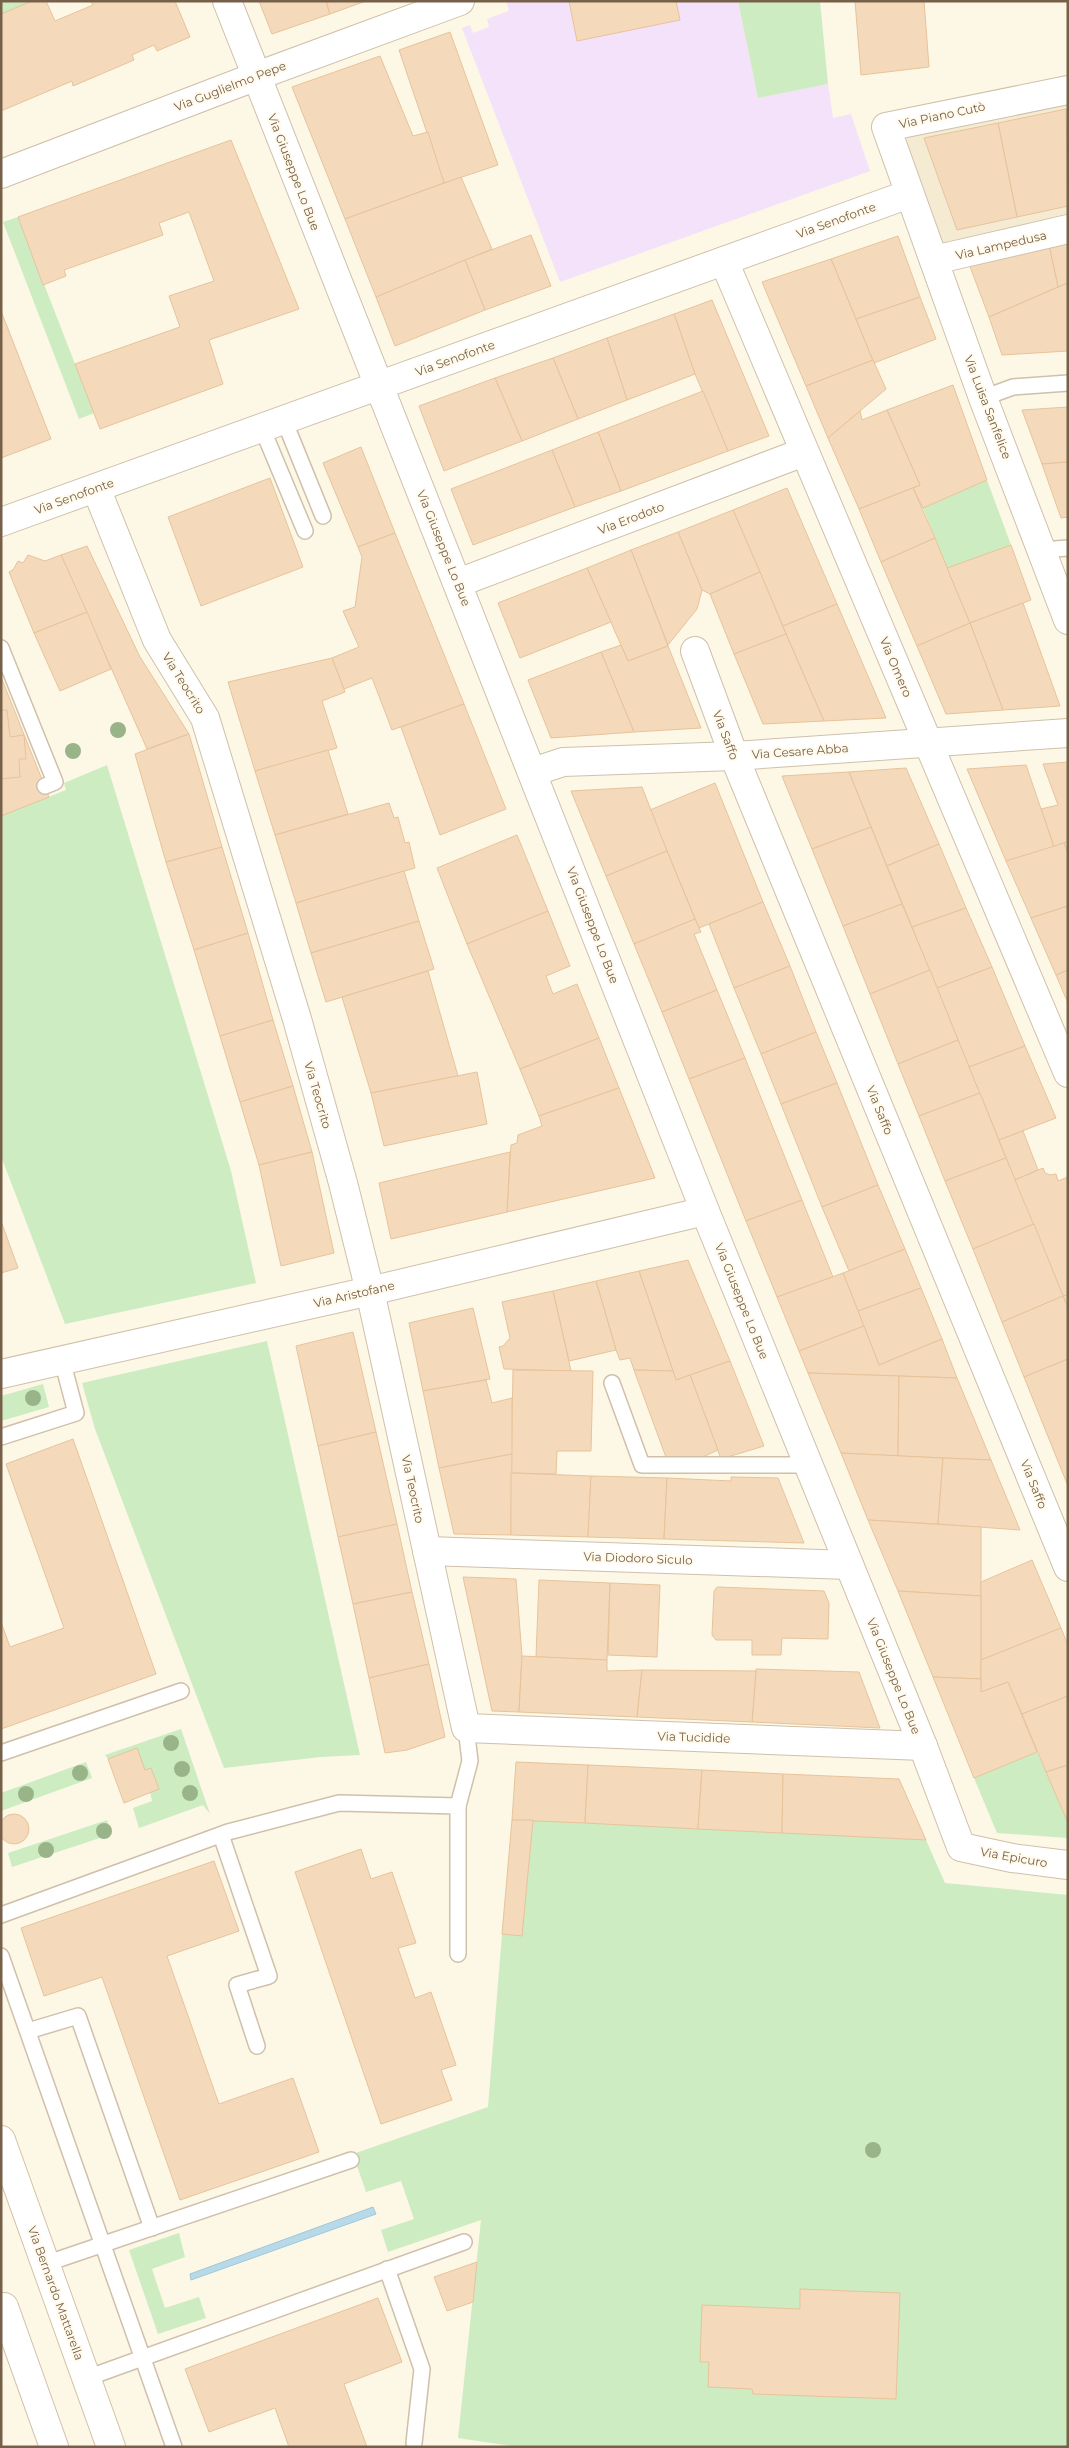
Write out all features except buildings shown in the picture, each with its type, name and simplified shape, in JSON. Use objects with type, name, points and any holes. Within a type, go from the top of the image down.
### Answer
[{"type":"street","name":"Via Giuseppe Lo Bue","points":[[227,1],[705,1211],[923,1746],[961,1847]]},
{"type":"street","name":"Via Guglielmo Pepe","points":[[1,174],[256,76],[460,1]]},
{"type":"street","name":"Via Piano Cutò","points":[[909,194],[886,127],[1068,90]]},
{"type":"street","name":"Via Senofonte","points":[[1,522],[909,194]]},
{"type":"street","name":"Via Luisa Sanfelice","points":[[909,194],[983,398],[1055,549],[1068,620]]},
{"type":"street","name":"Via Lampedusa","points":[[934,260],[1068,229]]},
{"type":"street","name":"Via Omero","points":[[724,261],[1068,1073]]},
{"type":"street","name":"Via Erodoto","points":[[458,583],[804,452]]},
{"type":"street","name":"Via Teocrito","points":[[96,488],[157,640],[205,718],[297,1019],[343,1183],[370,1291],[466,1728]]},
{"type":"street","name":"Via Saffo","points":[[695,651],[734,756],[1068,1567]]},
{"type":"street","name":"Via Cesare Abba","points":[[533,772],[563,762],[734,756],[1068,733]]},
{"type":"street","name":"Via Aristofane","points":[[1,1374],[370,1291],[705,1211]]},
{"type":"street","name":"Via Diodoro Siculo","points":[[427,1551],[849,1565]]},
{"type":"street","name":"Via Tucidide","points":[[466,1728],[923,1746]]},
{"type":"street","name":"Via Epicuro","points":[[961,1847],[1012,1858],[1068,1865]]},
{"type":"street","name":"Via Bernardo Mattarella","points":[[1,2140],[111,2447]]},
{"type":"street","points":[[3,2303],[54,2447]]},
{"type":"lane","points":[[983,398],[1013,387],[1068,383]]},
{"type":"lane","points":[[273,424],[323,516]]},
{"type":"lane","points":[[273,424],[305,531]]},
{"type":"lane","points":[[1,648],[55,782],[45,786]]},
{"type":"lane","points":[[1,1437],[76,1413],[62,1360]]},
{"type":"lane","points":[[612,1383],[642,1465],[808,1465]]},
{"type":"lane","points":[[1,1753],[180,1691]]},
{"type":"lane","points":[[458,1954],[458,1806],[470,1761],[466,1728]]},
{"type":"lane","points":[[1,1915],[221,1835],[339,1803],[458,1806]]},
{"type":"lane","points":[[221,1835],[269,1976],[237,1985],[257,2046]]},
{"type":"lane","points":[[1,1956],[174,2447]]},
{"type":"lane","points":[[28,2031],[78,2016],[152,2228]]},
{"type":"lane","points":[[45,2264],[351,2160]]},
{"type":"lane","points":[[87,2378],[464,2242]]},
{"type":"lane","points":[[387,2269],[422,2369],[414,2443]]},
{"type":"shaded area","points":[[506,1],[738,1],[758,98],[828,84],[833,118],[851,114],[870,171],[560,282],[462,28],[470,25],[473,33],[489,27],[487,19],[509,11]]},
{"type":"shaded area","points":[[1068,89],[1068,229],[934,260],[886,127]]},
{"type":"green space","points":[[1,1],[32,1],[1,14]]},
{"type":"green space","points":[[738,1],[820,1],[828,84],[758,98]]},
{"type":"green space","points":[[18,217],[94,413],[79,419],[3,222]]},
{"type":"green space","points":[[987,480],[1011,545],[947,568],[923,508]]},
{"type":"green space","points":[[107,765],[231,1171],[256,1283],[65,1324],[1,1156],[1,816],[66,790],[64,783]]},
{"type":"green space","points":[[267,1341],[360,1755],[321,1757],[224,1768],[95,1429],[82,1383]]},
{"type":"green space","points":[[43,1384],[49,1407],[1,1421],[1,1396]]},
{"type":"green space","points":[[181,1729],[210,1814],[203,1805],[139,1828],[133,1808],[152,1801],[145,1770],[108,1759],[105,1755]]},
{"type":"green space","points":[[1037,1752],[1068,1823],[1068,1838],[997,1833],[974,1778]]},
{"type":"green space","points":[[86,1762],[92,1778],[1,1811],[1,1793]]},
{"type":"green space","points":[[107,1820],[112,1834],[12,1867],[8,1853]]},
{"type":"green space","points":[[533,1820],[926,1840],[945,1883],[1068,1895],[1068,2447],[519,2447],[458,2438],[481,2220],[388,2252],[381,2230],[414,2219],[401,2181],[366,2192],[353,2154],[488,2107],[502,1934],[521,1936]]},
{"type":"green space","points":[[179,2233],[185,2257],[152,2269],[165,2308],[199,2297],[206,2318],[158,2334],[129,2250]]},
{"type":"water","points":[[373,2207],[376,2214],[191,2280],[190,2274]]}]
